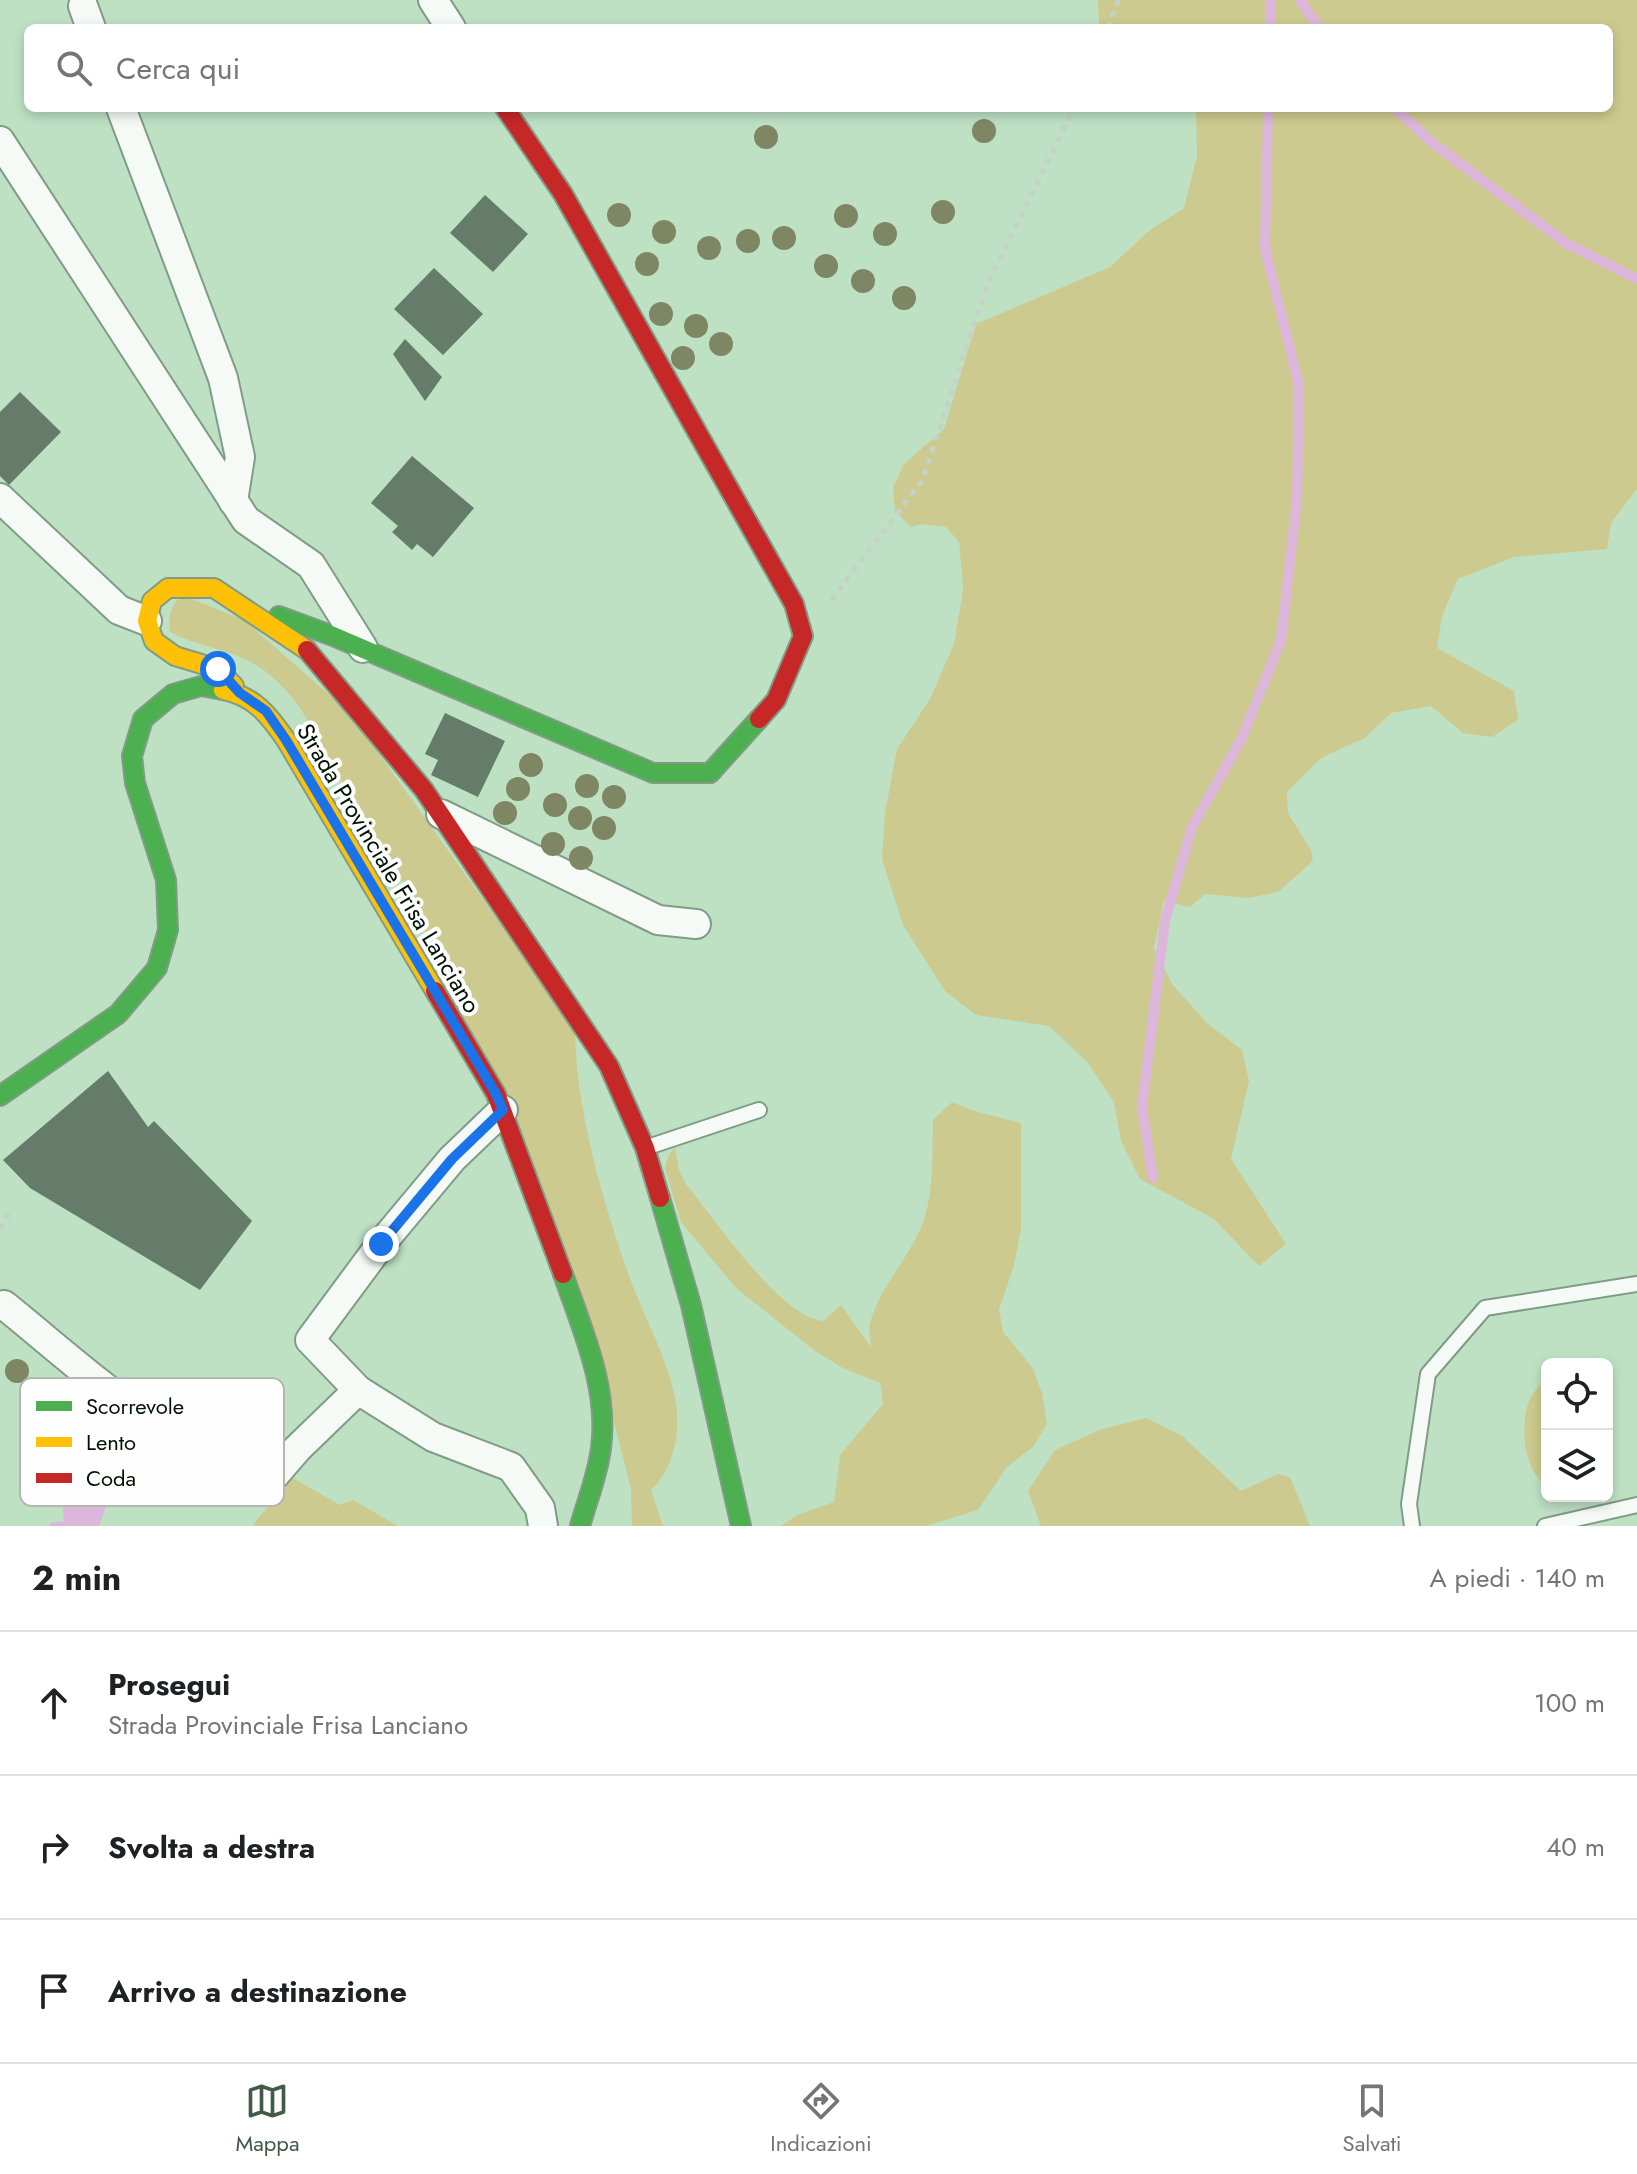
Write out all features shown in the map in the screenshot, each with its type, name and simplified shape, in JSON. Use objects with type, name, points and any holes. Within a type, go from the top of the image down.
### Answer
[{"type":"street","points":[[433,0],[448,24]]},
{"type":"street","points":[[123,112],[223,378],[240,457],[233,501]]},
{"type":"street","points":[[235,600],[363,648],[653,773],[710,773],[776,700],[803,636],[794,604],[571,207],[508,112]]},
{"type":"street","points":[[0,141],[246,520],[311,565],[363,648]]},
{"type":"street","points":[[0,498],[119,610],[147,621]]},
{"type":"street","points":[[240,693],[218,669],[175,656],[154,641],[147,621],[152,601],[168,588],[214,588],[304,647],[424,790],[609,1066],[645,1148],[691,1305],[741,1526]]},
{"type":"street","name":"Strada Provinciale Frisa Lanciano","points":[[0,1096],[118,1014],[157,968],[168,930],[166,880],[135,783],[132,756],[143,719],[173,694],[201,686],[240,693],[266,711],[286,740],[503,1110],[587,1343],[603,1402],[601,1449],[580,1526]]},
{"type":"street","points":[[439,813],[658,920],[696,924]]},
{"type":"street","points":[[503,1110],[452,1159],[381,1244],[310,1340],[358,1390],[433,1437],[511,1467],[540,1508],[543,1526]]},
{"type":"street","points":[[4,1305],[94,1378]]},
{"type":"street","points":[[284,1464],[358,1390]]},
{"type":"lane","points":[[645,1148],[759,1110]]},
{"type":"lane","points":[[1412,1526],[1409,1504],[1428,1374],[1485,1308],[1637,1284]]},
{"type":"lane","points":[[1545,1526],[1637,1505]]},
{"type":"path","points":[[1109,24],[1118,0]]},
{"type":"path","points":[[803,636],[922,481],[989,281],[1072,112]]},
{"type":"path","points":[[0,1229],[9,1213]]},
{"type":"shaded area","points":[[1098,0],[1637,0],[1637,489],[1611,523],[1607,549],[1514,557],[1458,579],[1442,616],[1437,648],[1514,691],[1518,720],[1492,737],[1463,733],[1431,706],[1391,713],[1365,738],[1321,758],[1287,792],[1288,813],[1311,850],[1313,861],[1278,892],[1248,898],[1205,894],[1190,907],[1169,899],[1164,901],[1154,948],[1172,984],[1208,1024],[1242,1050],[1249,1081],[1231,1159],[1286,1244],[1259,1266],[1214,1219],[1140,1179],[1121,1141],[1114,1102],[1088,1063],[1049,1026],[976,1015],[945,991],[903,925],[882,859],[885,813],[897,749],[930,699],[954,644],[963,590],[959,542],[946,527],[921,524],[911,527],[895,511],[893,487],[904,464],[944,429],[976,324],[1110,267],[1150,230],[1184,208],[1197,156],[1196,112],[1613,112],[1613,24],[1099,24]]},
{"type":"shaded area","points":[[182,595],[244,620],[349,712],[575,1028],[579,1087],[599,1180],[632,1283],[670,1377],[676,1405],[675,1445],[666,1470],[651,1490],[663,1526],[632,1526],[631,1489],[614,1422],[434,970],[423,923],[413,900],[312,726],[291,696],[254,664],[170,632],[171,612]]},
{"type":"shaded area","points":[[952,1102],[1021,1123],[1021,1229],[1014,1266],[999,1309],[1003,1332],[1032,1367],[1042,1393],[1047,1424],[1033,1447],[1007,1467],[978,1510],[926,1526],[781,1526],[797,1515],[834,1502],[840,1455],[883,1404],[880,1383],[843,1368],[815,1351],[736,1288],[681,1222],[665,1169],[668,1156],[675,1147],[679,1170],[686,1184],[768,1285],[806,1315],[823,1321],[841,1305],[871,1347],[869,1326],[875,1308],[921,1228],[926,1213],[931,1179],[933,1120]]},
{"type":"shaded area","points":[[1541,1385],[1541,1480],[1529,1460],[1524,1437],[1529,1400]]},
{"type":"shaded area","points":[[1146,1418],[1182,1436],[1241,1491],[1278,1474],[1290,1477],[1310,1526],[1041,1526],[1028,1491],[1055,1450],[1102,1429]]},
{"type":"shaded area","points":[[291,1477],[340,1505],[353,1500],[398,1526],[253,1526],[269,1506],[284,1506],[284,1489]]},
{"type":"shaded area","points":[[63,1506],[106,1507],[99,1526],[50,1526],[50,1523],[64,1521]]},
{"type":"building","points":[[485,195],[528,234],[493,272],[450,233]]},
{"type":"building","points":[[434,268],[483,314],[443,355],[394,309]]},
{"type":"building","points":[[405,339],[442,377],[425,401],[393,354]]},
{"type":"building","points":[[20,392],[61,432],[9,485],[0,476],[0,412]]},
{"type":"building","points":[[412,456],[474,508],[433,557],[417,544],[412,550],[392,532],[398,526],[371,503]]},
{"type":"building","points":[[445,713],[505,741],[478,797],[431,775],[438,760],[425,754]]},
{"type":"building","points":[[108,1071],[148,1127],[154,1121],[252,1221],[200,1290],[30,1188],[3,1160]]},
{"type":"waterway","points":[[1270,0],[1270,24]]},
{"type":"waterway","points":[[1300,0],[1316,24]]},
{"type":"waterway","points":[[1153,1178],[1142,1107],[1165,921],[1192,827],[1242,738],[1281,640],[1297,499],[1299,385],[1265,249],[1268,112]]},
{"type":"waterway","points":[[1399,112],[1430,141],[1567,244],[1637,279]]},
{"type":"traffic: fast","points":[[279,616],[333,636],[653,773],[710,773],[759,719]]},
{"type":"traffic: fast","points":[[0,1096],[118,1014],[157,968],[168,930],[166,880],[135,783],[132,756],[143,719],[173,694],[201,686],[223,690]]},
{"type":"traffic: fast","points":[[660,1198],[691,1305],[741,1526]]},
{"type":"traffic: fast","points":[[563,1274],[592,1359],[601,1403],[600,1458],[580,1526]]},
{"type":"traffic: slow","points":[[234,686],[218,669],[175,656],[154,641],[147,621],[152,601],[168,588],[214,588],[307,650]]},
{"type":"traffic: slow","points":[[223,690],[252,702],[280,731],[435,991]]},
{"type":"traffic: jam","points":[[508,112],[563,194],[794,604],[803,636],[776,700],[759,719]]},
{"type":"traffic: jam","points":[[307,650],[424,790],[609,1066],[645,1148],[660,1198]]},
{"type":"traffic: jam","points":[[435,991],[496,1094],[563,1274]]},
{"type":"route","points":[[218,669],[240,693],[266,711],[286,740],[503,1110],[452,1159],[381,1244]]}]
